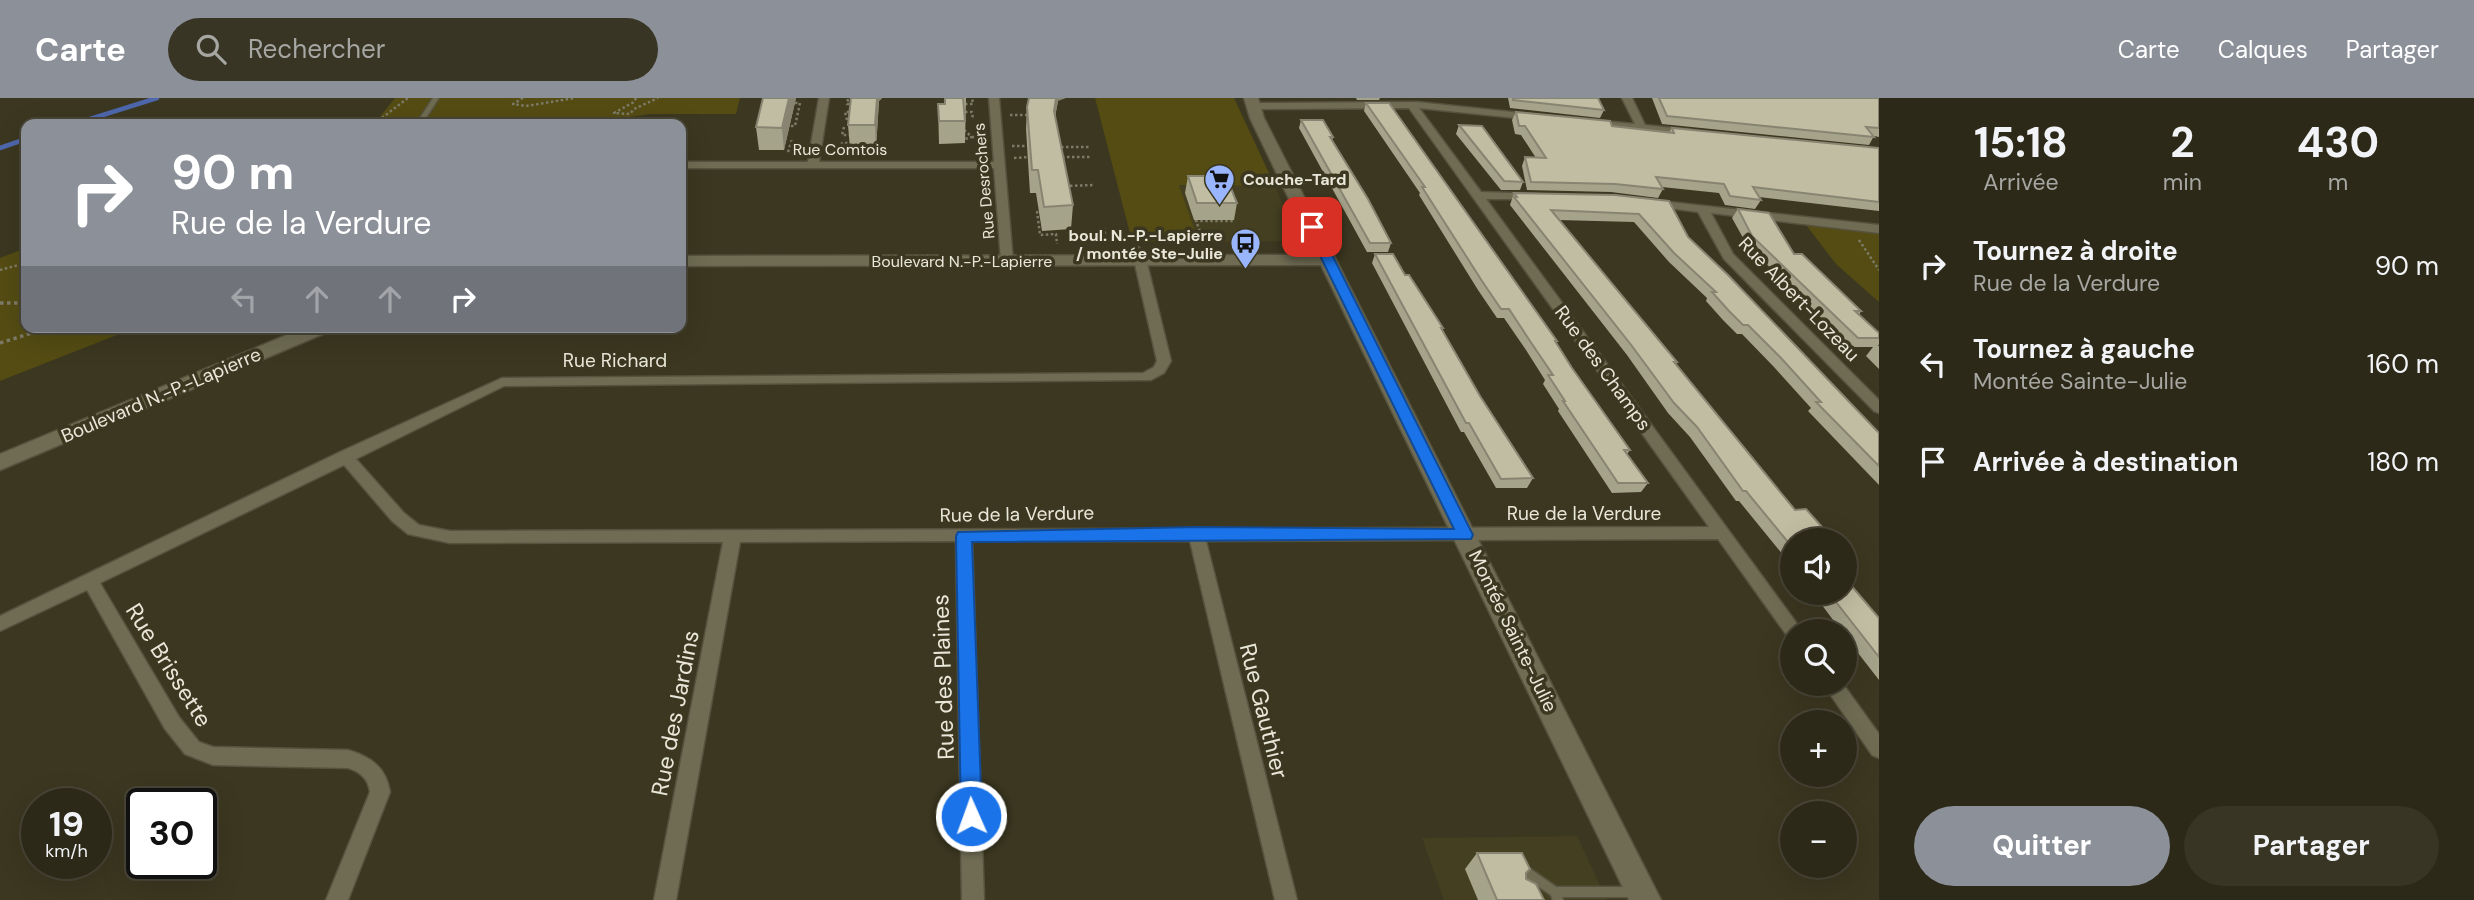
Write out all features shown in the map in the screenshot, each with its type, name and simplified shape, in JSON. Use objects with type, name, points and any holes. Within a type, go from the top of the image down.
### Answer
[{"type":"street","points":[[813,165],[824,98]]},
{"type":"street","name":"Rue Desrochers","points":[[994,98],[1004,162],[1007,256]]},
{"type":"street","points":[[1627,98],[1642,127]]},
{"type":"street","points":[[1252,102],[1412,105],[1544,118]]},
{"type":"street","name":"Montée Sainte-Julie","points":[[1252,102],[1643,896]]},
{"type":"street","name":"Rue des Champs","points":[[1412,105],[1785,619]]},
{"type":"street","points":[[1581,121],[1698,133]]},
{"type":"street","name":"Rue Comtois","points":[[686,165],[1004,162]]},
{"type":"street","points":[[1477,195],[1545,196]]},
{"type":"street","points":[[1637,201],[1879,229]]},
{"type":"street","name":"Rue Albert-Lozeau","points":[[1702,208],[1728,256],[1879,408]]},
{"type":"street","name":"Boulevard N.-P.-Lapierre","points":[[686,252],[1007,256]]},
{"type":"street","name":"Boulevard N.-P.-Lapierre","points":[[686,261],[1325,253]]},
{"type":"street","name":"Rue Richard","points":[[0,624],[485,388],[509,380],[1146,377],[1158,370],[1164,360],[1140,255]]},
{"type":"street","name":"Boulevard N.-P.-Lapierre","points":[[0,450],[282,333]]},
{"type":"street","name":"Boulevard N.-P.-Lapierre","points":[[0,463],[309,333]]},
{"type":"street","name":"Rue de la Verdure","points":[[345,456],[405,524],[414,530],[435,536],[1723,533]]},
{"type":"street","name":"Rue Gauthier","points":[[1196,533],[1286,900]]},
{"type":"street","name":"Rue des Jardins","points":[[665,900],[733,535]]},
{"type":"street","name":"Rue des Plaines","points":[[964,536],[974,900]]},
{"type":"street","name":"Rue Brissette","points":[[90,580],[172,723],[192,748],[214,756],[348,759],[361,762],[371,769],[379,781],[380,792],[337,900]]},
{"type":"street","points":[[1841,696],[1879,749]]},
{"type":"lane","points":[[422,119],[436,98]]},
{"type":"lane","points":[[1513,863],[1557,896]]},
{"type":"lane","points":[[1531,892],[1557,896],[1643,896]]},
{"type":"path","points":[[381,119],[408,98]]},
{"type":"path","points":[[523,98],[513,104],[526,106],[575,98]]},
{"type":"path","points":[[639,106],[635,100],[614,114],[626,115],[658,98]]},
{"type":"path","points":[[965,104],[973,104],[972,98]]},
{"type":"path","points":[[848,99],[847,104],[854,104]]},
{"type":"path","points":[[791,126],[795,126],[799,114],[800,103],[795,103]]},
{"type":"path","points":[[848,120],[845,112],[854,112]]},
{"type":"path","points":[[965,112],[972,112],[973,120]]},
{"type":"path","points":[[1005,114],[1028,115]]},
{"type":"path","points":[[844,127],[842,135],[851,135]]},
{"type":"path","points":[[964,130],[972,137],[965,139]]},
{"type":"path","points":[[841,150],[842,143],[850,144]]},
{"type":"path","points":[[786,145],[798,145]]},
{"type":"path","points":[[1008,146],[1028,146]]},
{"type":"path","points":[[1054,147],[1090,147]]},
{"type":"path","points":[[1004,162],[1029,157]]},
{"type":"path","points":[[1056,157],[1092,157]]},
{"type":"path","points":[[1063,186],[1094,186]]},
{"type":"path","points":[[1037,211],[1040,235],[1055,233],[1057,244]]},
{"type":"path","points":[[1200,231],[1196,221],[1236,220],[1231,213]]},
{"type":"path","points":[[1084,233],[1105,233],[1104,228]]},
{"type":"path","points":[[1852,230],[1879,270]]},
{"type":"path","points":[[0,270],[21,268]]},
{"type":"path","points":[[0,303],[21,303]]},
{"type":"path","points":[[0,343],[32,333]]},
{"type":"shaded area","points":[[395,98],[740,98],[736,114],[650,114],[618,119],[378,119]]},
{"type":"shaded area","points":[[1095,98],[1234,98],[1275,186],[1179,185],[1199,242],[1132,241]]},
{"type":"shaded area","points":[[1179,185],[1275,186],[1296,236],[1283,241],[1199,242]]},
{"type":"shaded area","points":[[1806,225],[1879,233],[1879,302],[1836,264]]},
{"type":"shaded area","points":[[21,250],[21,333],[122,333],[0,381],[0,258]]},
{"type":"shaded area","points":[[1577,836],[1607,900],[1444,900],[1422,838]]},
{"type":"building","points":[[763,98],[789,98],[782,128],[756,127]]},
{"type":"building","points":[[851,98],[877,98],[875,125],[848,125]]},
{"type":"building","points":[[945,98],[963,98],[965,121],[939,121],[938,104],[945,104]]},
{"type":"building","points":[[1029,98],[1056,98],[1054,111],[1073,205],[1044,207],[1038,170],[1032,170],[1027,107]]},
{"type":"building","points":[[1598,98],[1604,110],[1513,100]]},
{"type":"building","points":[[1659,98],[1879,98],[1879,128],[1866,127],[1874,137],[1667,116]]},
{"type":"building","points":[[1366,103],[1389,103],[1557,341],[1572,368],[1630,450],[1624,450],[1648,483],[1618,483],[1548,375],[1553,375],[1509,309],[1501,309],[1422,187],[1425,187]]},
{"type":"building","points":[[1516,112],[1610,121],[1612,126],[1674,133],[1672,128],[1879,148],[1879,202],[1753,187],[1761,200],[1730,196],[1724,184],[1656,177],[1663,189],[1615,184],[1531,182],[1525,157],[1546,158],[1525,126],[1519,126]]},
{"type":"building","points":[[1301,120],[1323,120],[1391,243],[1370,243]]},
{"type":"building","points":[[1459,125],[1482,126],[1523,182],[1504,181]]},
{"type":"building","points":[[1188,176],[1226,176],[1237,203],[1197,203]]},
{"type":"building","points":[[1514,193],[1615,195],[1669,201],[1688,237],[1728,275],[1879,433],[1879,466],[1816,402],[1821,402],[1781,358],[1748,325],[1743,325],[1729,311],[1712,292],[1716,292],[1674,253],[1639,214],[1551,210],[1795,510],[1806,509],[1823,528],[1780,528],[1780,532],[1746,491],[1743,491],[1697,427],[1674,403],[1514,197],[1517,197]]},
{"type":"building","points":[[1738,209],[1769,213],[1794,254],[1802,254],[1861,311],[1855,311],[1879,333],[1879,338],[1858,338],[1752,236]]},
{"type":"building","points":[[1375,254],[1393,254],[1405,275],[1409,275],[1443,328],[1480,396],[1533,478],[1501,479],[1469,423],[1466,423]]},
{"type":"building","points":[[1857,592],[1879,618],[1879,657],[1857,629],[1857,619],[1849,619],[1838,605],[1857,605]]},
{"type":"building","points":[[1477,853],[1522,853],[1530,869],[1526,873],[1526,879],[1536,884],[1544,900],[1497,900]]},
{"type":"waterway","points":[[90,119],[157,98]]},
{"type":"waterway","points":[[0,148],[21,141]]},
{"type":"place","name":"Couche-Tard","points":[[1220,206]]},
{"type":"place","name":"boul. N.-P.-Lapierre / montée Ste-Julie","points":[[1246,271]]},
{"type":"route","points":[[971,816],[964,536],[1196,533],[1465,535],[1312,227]]}]
